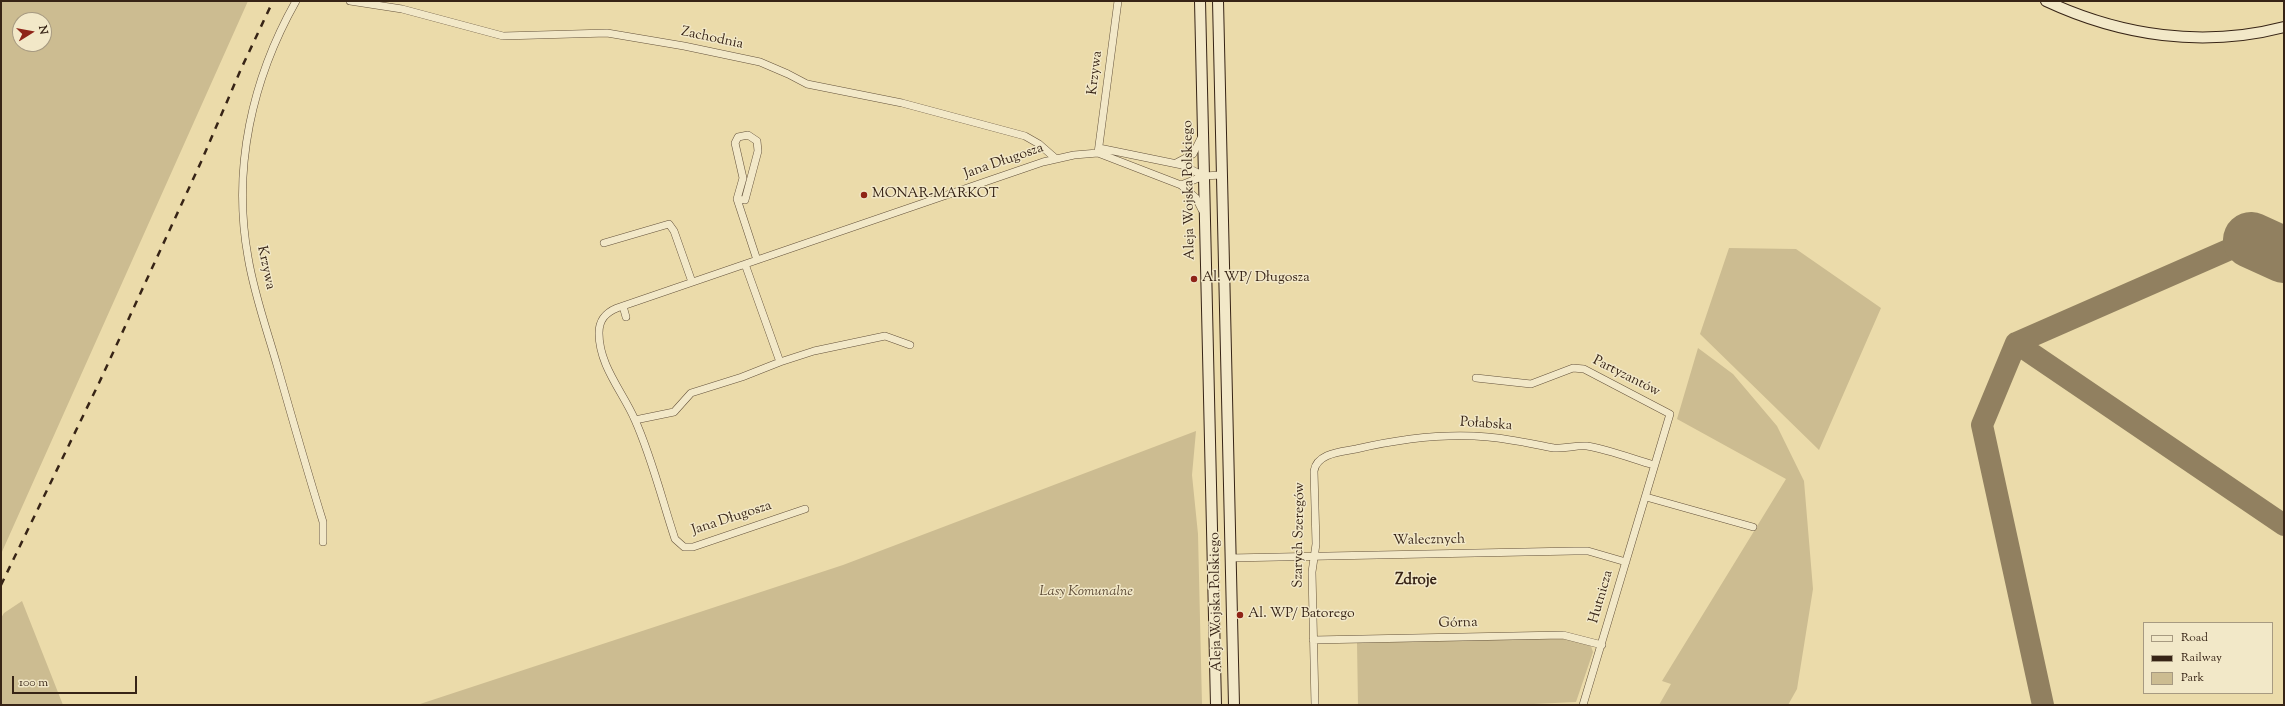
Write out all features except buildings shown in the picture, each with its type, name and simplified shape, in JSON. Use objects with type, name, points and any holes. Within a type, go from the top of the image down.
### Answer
[{"type":"main road","name":"Aleja Wojska Polskiego","points":[[1200,1],[1216,705]]},
{"type":"main road","name":"Aleja Wojska Polskiego","points":[[1218,1],[1234,705]]},
{"type":"main road","points":[[2046,1],[2083,17],[2118,28],[2177,38],[2239,36],[2284,27]]},
{"type":"main road","points":[[1201,43],[1219,44]]},
{"type":"main road","points":[[1211,499],[1229,499]]},
{"type":"street","name":"Krzywa","points":[[296,1],[282,26],[267,63],[251,114],[246,142],[242,201],[244,232],[252,280],[323,522],[323,542]]},
{"type":"street","name":"Zachodnia","points":[[350,1],[402,9],[503,36],[607,33],[760,62],[807,84],[902,103],[1025,136],[1040,144],[1055,158]]},
{"type":"street","name":"Krzywa","points":[[1098,151],[1118,1]]},
{"type":"street","points":[[1176,164],[1193,154],[1198,148],[1203,130]]},
{"type":"street","points":[[737,199],[746,200],[758,151],[757,141],[748,134],[738,138],[735,144],[743,178],[737,199],[758,260]]},
{"type":"street","name":"Jana Długosza","points":[[805,509],[693,547],[684,547],[675,539],[635,420],[610,373],[599,338],[599,327],[604,316],[608,312],[623,306],[1055,158],[1098,151]]},
{"type":"street","points":[[1098,151],[1176,164],[1193,169],[1204,176]]},
{"type":"street","points":[[1098,151],[1182,185],[1200,203],[1205,220]]},
{"type":"street","points":[[1182,185],[1204,176],[1221,175]]},
{"type":"street","points":[[604,243],[669,224],[674,231],[692,282]]},
{"type":"street","points":[[745,264],[780,362]]},
{"type":"street","points":[[623,306],[626,317]]},
{"type":"street","points":[[635,420],[674,412],[691,393],[742,377],[780,362],[814,351],[885,336],[910,345]]},
{"type":"street","name":"Partyzantów","points":[[1476,378],[1531,384],[1573,368],[1584,369],[1670,414]]},
{"type":"street","name":"Hutnicza","points":[[1583,705],[1670,414]]},
{"type":"street","name":"Połabska","points":[[1316,462],[1336,454],[1410,438],[1458,436],[1503,438],[1556,448],[1588,446],[1654,465]]},
{"type":"street","name":"Szarych Szeregów","points":[[1315,705],[1313,557],[1316,544],[1314,471],[1316,462]]},
{"type":"street","points":[[1646,497],[1753,527]]},
{"type":"street","name":"Walecznych","points":[[1230,558],[1574,550],[1626,562]]},
{"type":"street","name":"Górna","points":[[1313,640],[1563,635],[1602,645]]},
{"type":"green space","points":[[1,1],[248,1],[1,554]]},
{"type":"green space","points":[[1729,248],[1796,249],[1881,308],[1819,450],[1700,334]]},
{"type":"green space","points":[[1698,348],[1733,374],[1777,426],[1804,481],[1813,589],[1797,689],[1788,705],[1659,705],[1671,684],[1662,681],[1786,479],[1677,419]]},
{"type":"green space","name":"Lasy Komunalne","points":[[1196,431],[1192,475],[1198,534],[1202,705],[417,705],[843,565]]},
{"type":"green space","points":[[22,601],[63,705],[1,705],[1,618],[4,613]]},
{"type":"green space","points":[[1566,639],[1591,646],[1593,652],[1576,702],[1512,705],[1358,705],[1357,643]]},
{"type":"taxiway","points":[[2043,705],[1982,425],[2016,343],[2251,240],[2284,240]]},
{"type":"taxiway","points":[[2016,343],[2284,525]]},
{"type":"runway","points":[[2251,240],[2284,255]]},
{"type":"railway","points":[[1,585],[99,383],[201,162],[241,69],[273,1]]},
{"type":"place","name":"MONAR-MARKOT","points":[[864,195]]},
{"type":"place","name":"Al. WP/ Długosza","points":[[1194,279]]},
{"type":"place","name":"Al. WP/ Batorego","points":[[1240,615]]},
{"type":"district","name":"Zdroje","points":[[1416,581]]}]
